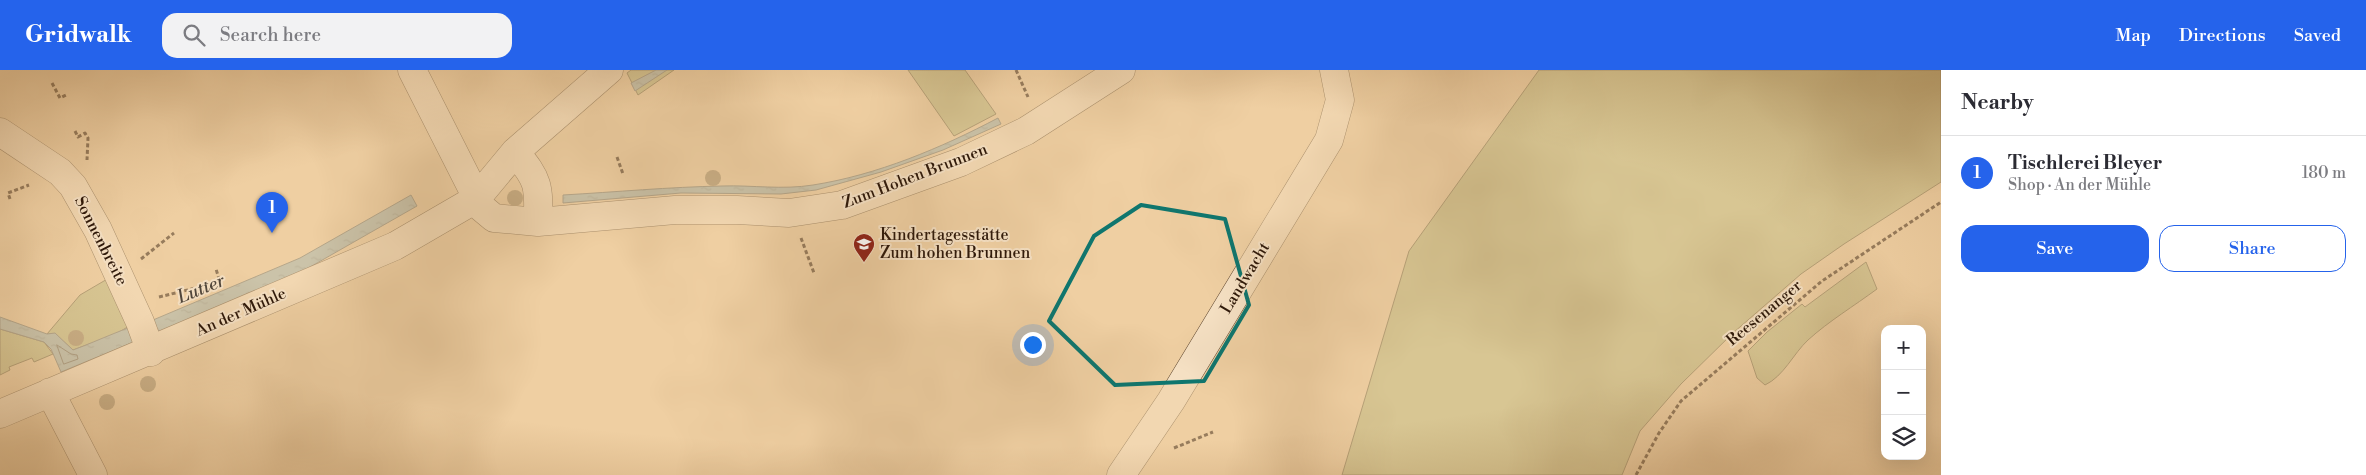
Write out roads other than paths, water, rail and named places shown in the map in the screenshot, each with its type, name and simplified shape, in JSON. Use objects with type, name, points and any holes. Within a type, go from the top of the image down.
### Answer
[{"type":"street","name":"Zum Hohen Brunnen","points":[[412,70],[482,208],[494,218],[538,222],[675,210],[737,210],[789,213],[842,205],[961,162],[1034,126],[1121,70]]},
{"type":"street","points":[[476,199],[515,152],[609,70]]},
{"type":"street","name":"Landwacht","points":[[1121,475],[1171,401],[1328,140],[1340,100],[1334,70]]},
{"type":"street","name":"Sonnenbreite","points":[[0,132],[60,172],[73,186],[98,230],[144,324]]},
{"type":"street","points":[[515,152],[537,182],[539,194],[538,222]]},
{"type":"street","name":"An der Mühle","points":[[0,414],[50,392],[144,324],[395,246],[476,199]]},
{"type":"street","points":[[50,392],[93,475]]},
{"type":"water","points":[[656,70],[667,70],[635,91],[631,83]]},
{"type":"water","points":[[998,118],[1001,124],[943,150],[881,172],[816,190],[781,194],[681,193],[563,203],[563,195],[662,188],[790,187],[813,185],[861,175],[908,159],[954,140]]},
{"type":"water","points":[[411,195],[417,206],[296,275],[61,372],[51,349],[44,342],[0,329],[0,317],[47,334],[55,333],[73,350],[153,320],[300,258]]},
{"type":"place","name":"Tischlerei Bleyer","points":[[272,233]]},
{"type":"place","name":"Kindertagesstätte Zum hohen Brunnen","points":[[864,263]]},
{"type":"water label","name":"Lutter","points":[[201,289]]}]
